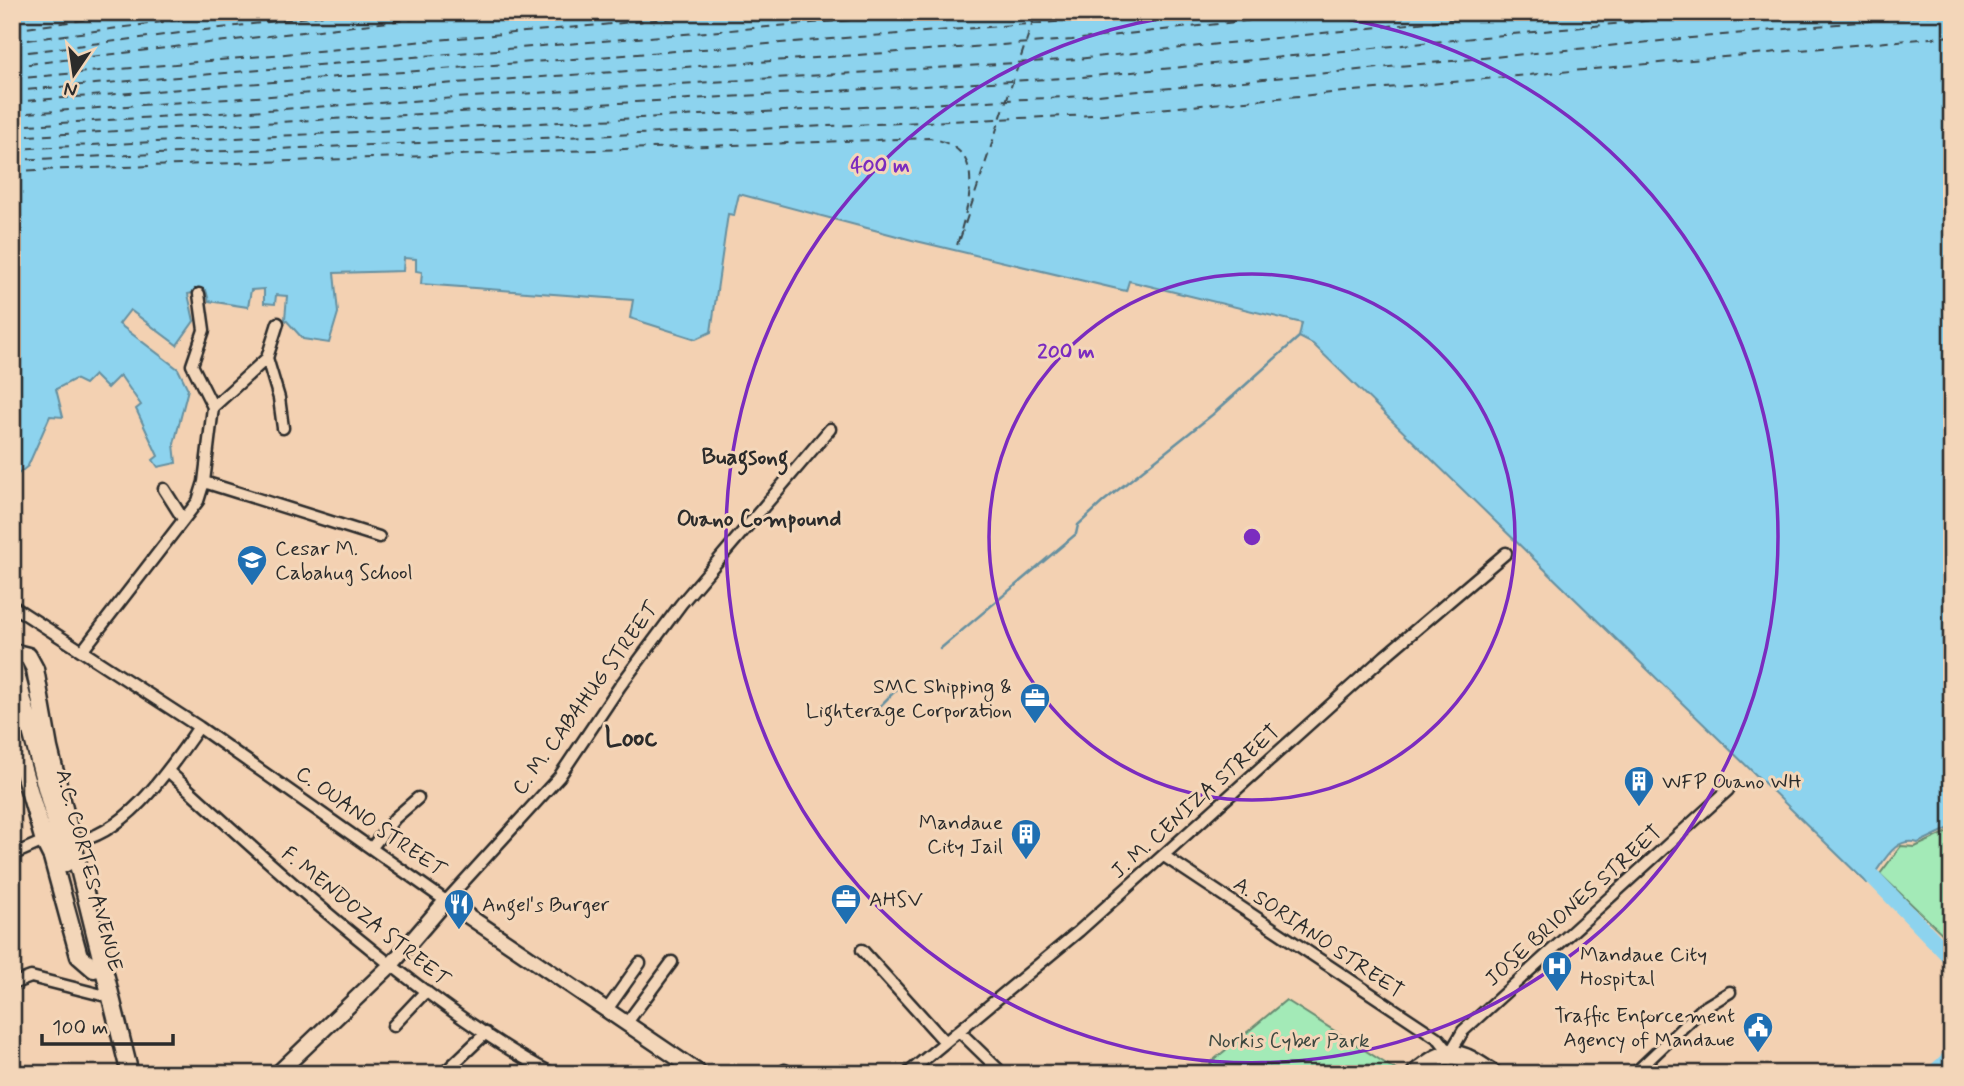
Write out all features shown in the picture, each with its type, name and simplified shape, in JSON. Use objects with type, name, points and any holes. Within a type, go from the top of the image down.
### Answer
[{"type":"highway","points":[[1416,1074],[1434,1059],[1450,1053],[1468,1057],[1492,1074]]},
{"type":"main road","points":[[12,652],[25,654],[34,665],[72,842],[130,1074]]},
{"type":"main road","name":"A.C. CORTES AVENUE","points":[[12,659],[122,1074]]},
{"type":"main road","points":[[12,732],[38,844],[52,857],[79,956],[94,969]]},
{"type":"street","points":[[83,650],[198,501],[204,482],[213,407],[192,365],[204,330],[200,294]]},
{"type":"street","points":[[213,407],[267,358],[278,323]]},
{"type":"street","points":[[267,358],[279,398],[283,428]]},
{"type":"street","name":"C. M. CABAHUG STREET","points":[[277,1074],[391,965],[559,778],[620,686],[681,604],[830,429]]},
{"type":"street","points":[[204,482],[379,537]]},
{"type":"street","points":[[164,489],[183,519]]},
{"type":"street","name":"J. M. CENIZA STREET","points":[[907,1074],[1055,951],[1385,656],[1506,552]]},
{"type":"street","name":"C. OUANO STREET","points":[[14,607],[199,727],[373,846],[446,901],[701,1074]]},
{"type":"street","points":[[72,842],[83,841],[118,824],[167,771],[199,727]]},
{"type":"street","name":"F. MENDOZA STREET","points":[[167,771],[320,908],[391,965],[519,1058],[553,1074]]},
{"type":"street","name":"JOSE BRIONES STREET","points":[[1450,1053],[1463,1031],[1728,790]]},
{"type":"street","points":[[373,846],[395,818],[418,798]]},
{"type":"street","points":[[12,855],[38,844]]},
{"type":"street","name":"A. SORIANO STREET","points":[[1164,856],[1439,1039],[1450,1053]]},
{"type":"street","points":[[862,950],[945,1042]]},
{"type":"street","points":[[626,1024],[672,962]]},
{"type":"street","points":[[606,1011],[640,963]]},
{"type":"street","points":[[12,984],[31,976],[102,995]]},
{"type":"street","points":[[393,1026],[426,992]]},
{"type":"street","points":[[1634,1074],[1702,1009],[1730,992]]},
{"type":"street","points":[[958,1031],[998,1069]]},
{"type":"street","points":[[443,1074],[486,1033]]},
{"type":"green space","points":[[1952,830],[1952,943],[1880,874],[1901,846],[1915,847]]},
{"type":"green space","name":"Norkis Cyber Park","points":[[1286,1000],[1399,1072],[1224,1074],[1210,1063]]},
{"type":"water","points":[[12,12],[1952,12],[1952,827],[1918,843],[1909,842],[1894,848],[1867,883],[1313,344],[1299,337],[1302,323],[1129,281],[1126,291],[912,240],[739,194],[734,215],[728,214],[711,332],[696,339],[630,318],[633,300],[421,284],[422,272],[416,271],[416,259],[404,258],[403,271],[334,273],[338,313],[329,343],[303,339],[285,319],[287,296],[276,295],[275,304],[264,303],[264,289],[251,290],[248,307],[209,301],[206,290],[188,294],[194,321],[177,345],[130,310],[119,324],[178,369],[188,389],[174,444],[176,463],[158,467],[153,460],[158,456],[136,409],[141,405],[120,375],[107,388],[94,375],[85,384],[75,379],[56,389],[63,417],[50,416],[28,466],[12,479]]},
{"type":"waterway","points":[[940,649],[1076,534],[1078,525],[1104,501],[1212,415],[1299,337]]},
{"type":"waterway","points":[[875,711],[907,679]]},
{"type":"waterway","points":[[1873,877],[1952,959]]},
{"type":"waterway","points":[[1933,1074],[1952,1056]]},
{"type":"ferry route","points":[[12,18],[50,12]]},
{"type":"ferry route","points":[[12,30],[140,12]]},
{"type":"ferry route","points":[[12,42],[239,12]]},
{"type":"ferry route","points":[[12,54],[349,12]]},
{"type":"ferry route","points":[[12,66],[473,12]]},
{"type":"ferry route","points":[[12,79],[742,12]]},
{"type":"ferry route","points":[[12,91],[943,12]]},
{"type":"ferry route","points":[[960,239],[1036,12]]},
{"type":"ferry route","points":[[12,102],[1067,21],[1145,12]]},
{"type":"ferry route","points":[[12,114],[1072,40],[1326,12]]},
{"type":"ferry route","points":[[12,126],[1077,59],[1522,12]]},
{"type":"ferry route","points":[[12,137],[1082,77],[1734,12]]},
{"type":"ferry route","points":[[12,149],[1087,96],[1952,13]]},
{"type":"ferry route","points":[[12,160],[1093,115],[1952,36]]},
{"type":"ferry route","points":[[12,171],[929,138],[949,144],[962,154],[968,167],[969,198],[956,250]]},
{"type":"place","name":"Cesar M. Cabahug School","points":[[252,587]]},
{"type":"place","name":"SMC Shipping & Lighterage Corporation","points":[[1035,725]]},
{"type":"place","name":"WFP Ouano WH","points":[[1639,808]]},
{"type":"place","name":"Mandaue City Jail","points":[[1026,861]]},
{"type":"place","name":"AHSV","points":[[846,926]]},
{"type":"place","name":"Angel's Burger","points":[[459,931]]},
{"type":"place","name":"Mandaue City Hospital","points":[[1557,993]]},
{"type":"place","name":"Traffic Enforcement Agency of Mandaue","points":[[1758,1054]]},
{"type":"district","name":"Buagsong","points":[[745,456]]},
{"type":"district","name":"Ouano Compound","points":[[759,518]]},
{"type":"district","name":"Looc","points":[[631,736]]}]
